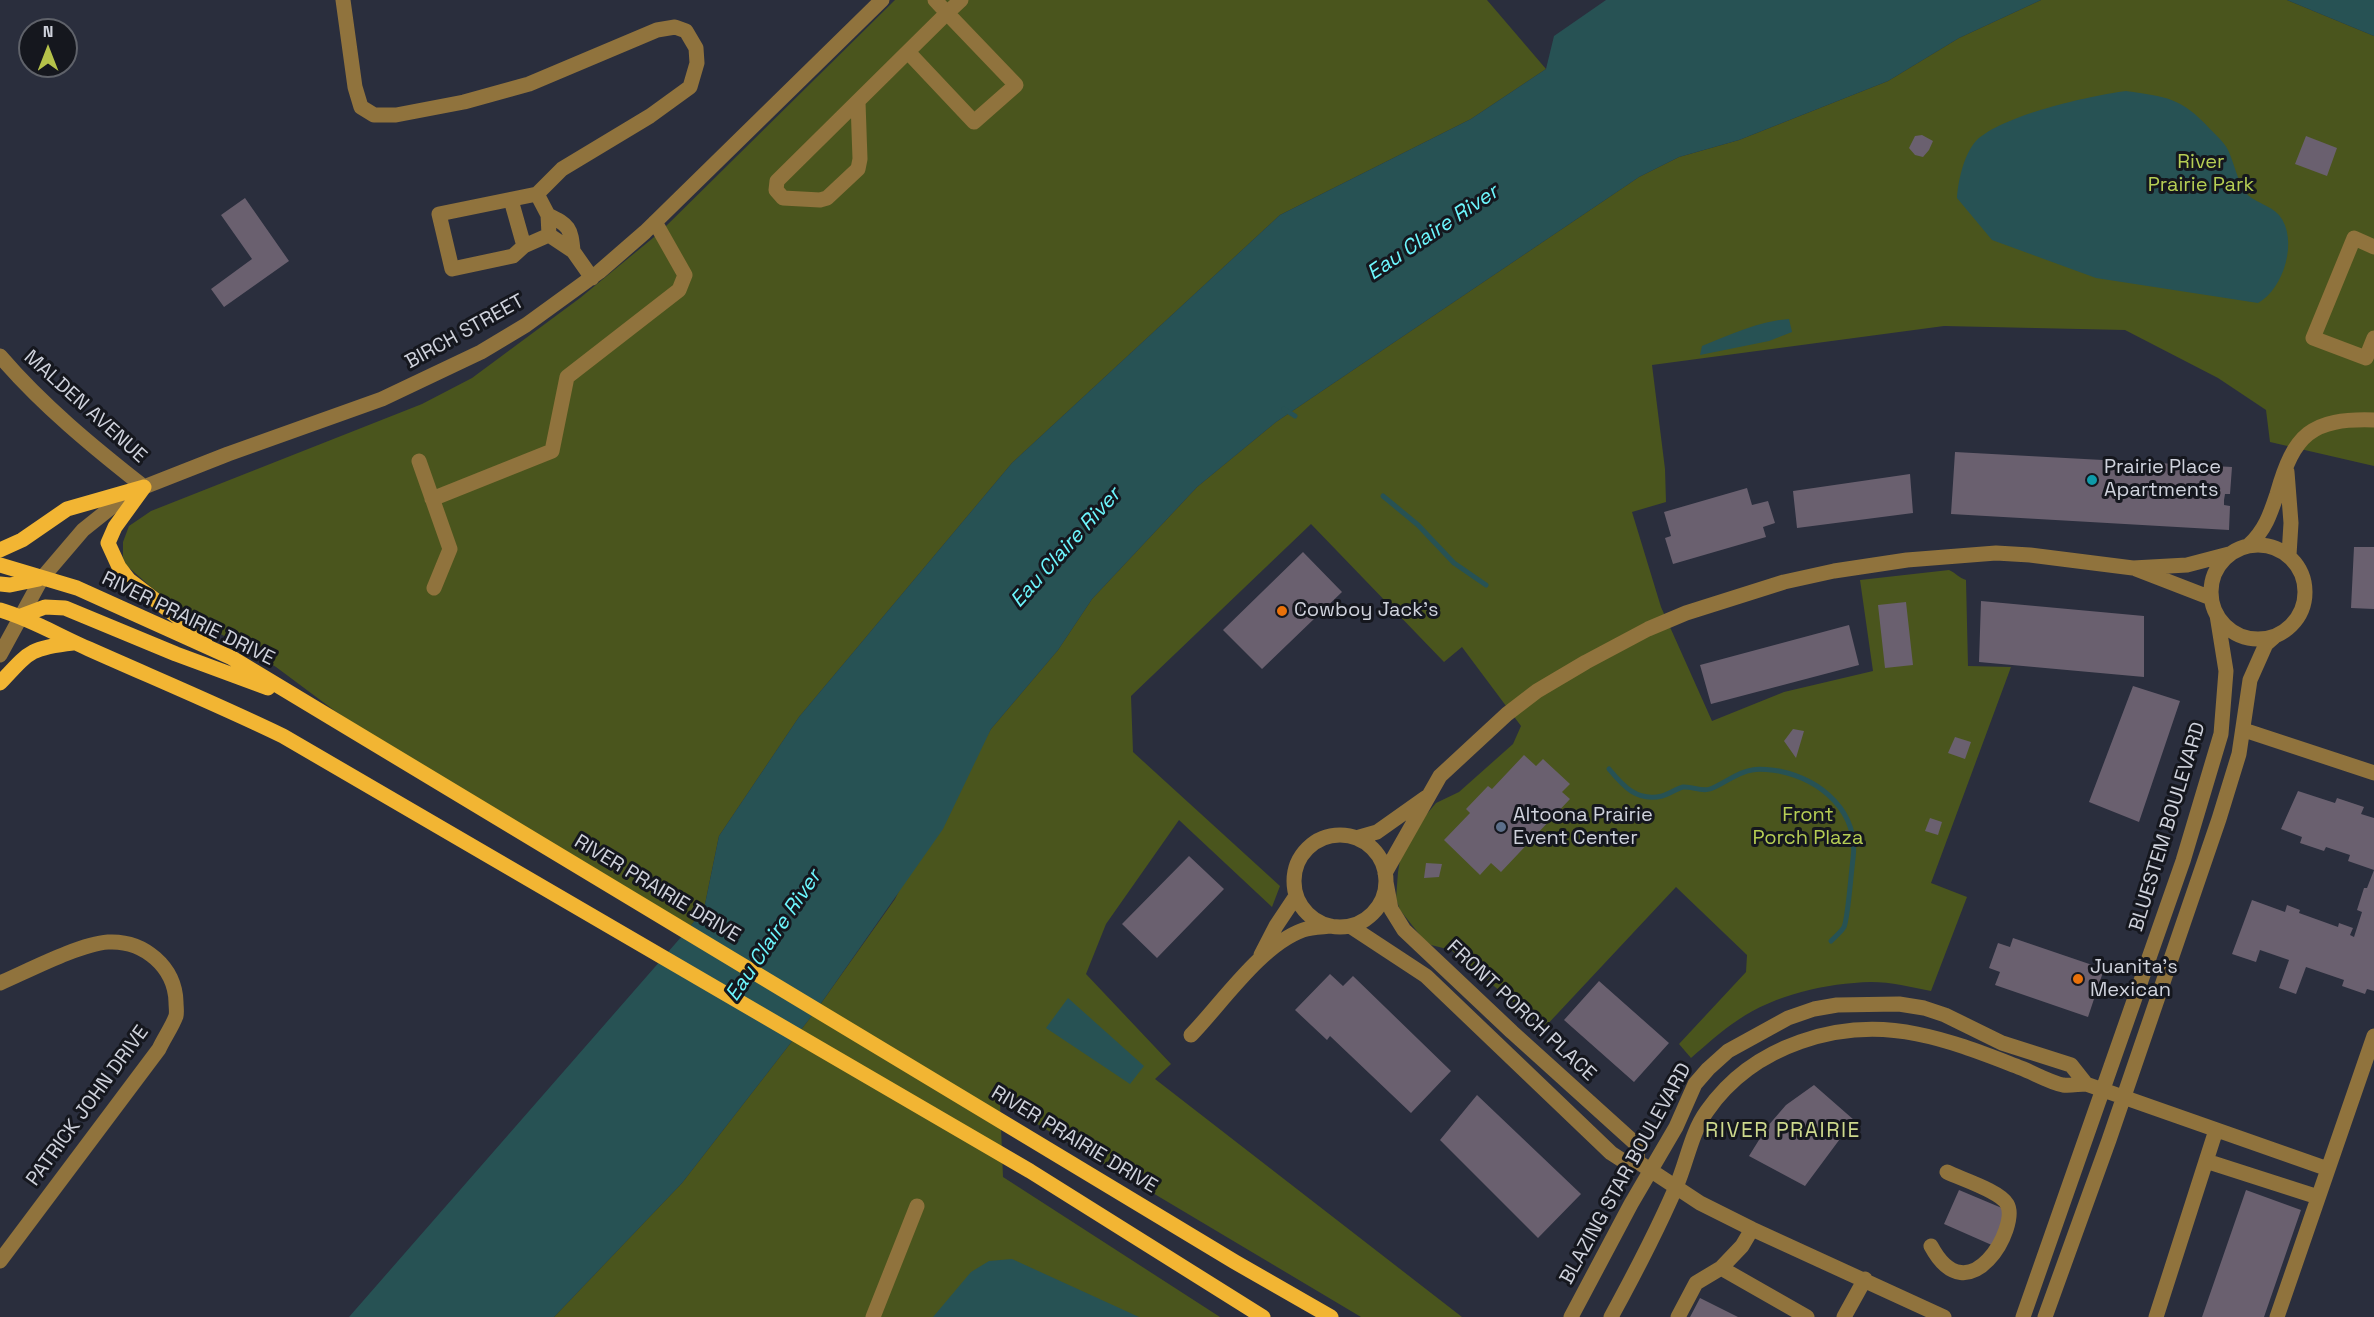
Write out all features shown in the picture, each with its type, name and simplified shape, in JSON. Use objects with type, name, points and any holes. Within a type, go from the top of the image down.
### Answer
[{"type":"main road","points":[[0,550],[22,540],[67,509],[144,487]]},
{"type":"main road","points":[[144,487],[115,527],[108,543],[118,567],[129,580],[232,658]]},
{"type":"main road","points":[[0,566],[42,578]]},
{"type":"main road","points":[[0,584],[10,585],[42,578]]},
{"type":"main road","name":"RIVER PRAIRIE DRIVE","points":[[42,578],[77,588],[232,658],[1331,1317]]},
{"type":"main road","points":[[21,616],[45,607],[65,608],[176,654],[300,700]]},
{"type":"main road","points":[[0,610],[21,616],[75,643],[210,701],[283,736],[1030,1171],[1263,1317]]},
{"type":"main road","points":[[0,683],[32,651],[44,646],[75,643]]},
{"type":"street","points":[[343,0],[361,107],[374,115],[396,115],[464,102],[529,84],[657,30],[675,27],[686,31],[696,48],[697,63],[690,87],[650,116],[562,169],[537,194],[439,214],[452,269],[513,256],[524,246],[549,235]]},
{"type":"street","name":"BIRCH STREET","points":[[0,655],[42,578],[82,530],[113,506],[144,487],[228,454],[382,399],[481,352],[526,325],[592,278],[655,222],[882,0]]},
{"type":"street","points":[[908,52],[974,122],[1016,85],[935,0]]},
{"type":"street","points":[[858,102],[860,159],[858,169],[827,198],[820,200],[783,198],[776,190],[777,181],[961,0]]},
{"type":"street","points":[[537,194],[548,215],[549,235]]},
{"type":"street","points":[[511,200],[524,246]]},
{"type":"street","points":[[548,215],[562,221],[571,230],[573,251]]},
{"type":"street","points":[[432,499],[552,451],[567,377],[679,290],[685,275],[655,222]]},
{"type":"street","points":[[549,235],[573,251],[592,278]]},
{"type":"street","points":[[2374,247],[2354,238],[2313,338],[2366,358],[2374,338]]},
{"type":"street","name":"MALDEN AVENUE","points":[[0,356],[23,383],[103,456],[144,487]]},
{"type":"street","points":[[1191,1035],[1270,951],[1304,930],[1350,926],[1364,920],[1376,910],[1383,897],[1386,878],[1440,776],[1507,714],[1537,691],[1648,629],[1730,598],[1784,582],[1834,571],[1907,560],[1996,553],[2133,568],[2187,565],[2229,554],[2249,545],[2258,537],[2269,519],[2296,445],[2314,429],[2341,420],[2374,420]]},
{"type":"street","points":[[419,461],[450,549],[434,588]]},
{"type":"street","points":[[2287,469],[2291,523],[2289,555]]},
{"type":"street","points":[[2045,1317],[2124,1097],[2219,819],[2239,754],[2250,680],[2266,644],[2287,630],[2297,620],[2304,607],[2306,593],[2299,566],[2289,555],[2277,548],[2263,544],[2249,545]]},
{"type":"street","points":[[2133,568],[2211,598],[2212,582],[2218,566],[2229,554]]},
{"type":"street","name":"BLUESTEM BOULEVARD","points":[[2023,1317],[2183,861],[2221,734],[2226,671],[2217,615],[2211,598]]},
{"type":"street","name":"BLUESTEM BOULEVARD","points":[[2217,615],[2228,628],[2242,636],[2258,639],[2274,637]]},
{"type":"street","points":[[2244,730],[2374,773]]},
{"type":"street","points":[[1332,926],[1310,916],[1296,896],[1295,869],[1301,856],[1320,839],[1333,836],[1356,838],[1377,832],[1393,823],[1430,794]]},
{"type":"street","name":"FRONT PORCH PLACE","points":[[1356,838],[1366,843],[1375,852],[1386,878],[1391,909],[1404,930],[1636,1144],[1644,1166]]},
{"type":"street","points":[[1257,963],[1276,926],[1296,896]]},
{"type":"street","name":"FRONT PORCH PLACE","points":[[1350,926],[1426,976],[1601,1145],[1624,1162],[1644,1166],[1676,1188],[1752,1229],[1865,1279],[1940,1316]]},
{"type":"street","name":"PATRICK JOHN DRIVE","points":[[0,982],[88,946],[109,942],[130,945],[150,953],[167,968],[176,993],[177,1014],[159,1049],[0,1261]]},
{"type":"street","name":"BLAZING STAR BOULEVARD","points":[[1571,1317],[1644,1166],[1676,1126],[1695,1084],[1707,1069],[1728,1051],[1788,1018],[1814,1009],[1856,1004],[1899,1004],[1924,1008],[1945,1015],[2002,1043],[2072,1065],[2086,1084]]},
{"type":"street","name":"BLAZING STAR BOULEVARD","points":[[1611,1317],[1676,1188],[1698,1127],[1707,1111],[1722,1093],[1755,1065],[1804,1039],[1868,1029],[1916,1033],[1957,1044],[2063,1085],[2086,1084],[2328,1169]]},
{"type":"street","points":[[2277,1317],[2374,1036]]},
{"type":"street","points":[[2156,1317],[2216,1130]]},
{"type":"street","points":[[2206,1161],[2318,1197]]},
{"type":"street","points":[[1931,1246],[1946,1275],[1968,1283],[1977,1281],[1986,1274],[2010,1224],[2009,1206],[2002,1198],[1947,1172]]},
{"type":"street","points":[[873,1317],[917,1206]]},
{"type":"street","points":[[1678,1317],[1696,1283],[1720,1268],[1742,1246],[1752,1229]]},
{"type":"street","points":[[1720,1268],[1807,1317]]},
{"type":"street","points":[[1844,1317],[1865,1279]]},
{"type":"green space","points":[[895,0],[1487,0],[1546,69],[1471,119],[1280,215],[1012,463],[799,717],[719,836],[704,909],[689,928],[406,758],[335,711],[276,667],[204,624],[152,588],[126,565],[123,557],[123,542],[129,526],[151,511],[422,404],[472,378],[580,298],[659,233]]},
{"type":"green space","name":"River Prairie Park","points":[[2041,0],[2287,0],[2374,36],[2374,466],[2270,442],[2266,410],[2218,378],[2125,330],[1944,326],[1652,365],[1665,469],[1666,502],[1632,512],[1661,607],[1712,721],[1784,692],[1873,671],[1860,580],[1951,571],[1966,580],[1968,666],[2011,667],[1931,883],[1967,897],[1931,991],[1871,982],[1837,985],[1801,992],[1752,1011],[1691,1058],[1679,1044],[1746,972],[1747,955],[1676,887],[1544,1028],[1451,950],[1431,945],[1423,939],[1400,910],[1396,899],[1400,860],[1421,821],[1436,803],[1459,792],[1513,744],[1521,726],[1462,647],[1444,662],[1311,524],[1131,696],[1133,752],[1280,886],[1272,907],[1179,820],[1106,924],[1086,974],[1171,1064],[1155,1079],[1462,1317],[1361,1317],[1000,1102],[1003,1177],[1220,1317],[554,1317],[682,1183],[817,1009],[895,899],[928,833],[991,729],[1058,650],[1092,599],[1197,487],[1276,422],[1639,177],[1679,157],[1739,140],[1888,81],[1959,38]]},
{"type":"water","name":"Eau Claire River","points":[[1606,0],[2041,0],[1959,38],[1888,81],[1739,140],[1679,157],[1639,177],[1276,422],[1197,487],[1092,599],[1058,650],[991,729],[943,829],[817,1009],[682,1183],[554,1317],[349,1317],[704,909],[719,836],[799,717],[1012,463],[1280,215],[1471,119],[1546,69],[1554,36]]},
{"type":"water","points":[[2287,0],[2374,0],[2374,36]]},
{"type":"water","points":[[2126,91],[2172,100],[2200,118],[2226,147],[2245,192],[2279,215],[2288,237],[2286,263],[2275,287],[2258,303],[2096,278],[1992,240],[1957,198],[1960,176],[1968,153],[1976,141],[1988,132],[2005,123],[2047,108]]},
{"type":"water","points":[[1789,319],[1792,332],[1769,341],[1700,355],[1702,346],[1723,337],[1755,326]]},
{"type":"water","points":[[1068,998],[1144,1066],[1130,1084],[1046,1028]]},
{"type":"water","points":[[1012,1259],[1139,1317],[933,1317],[971,1272],[989,1261]]},
{"type":"building","points":[[1922,135],[1933,141],[1923,157],[1915,155],[1909,148],[1915,136]]},
{"type":"building","points":[[2306,136],[2337,148],[2327,176],[2295,164]]},
{"type":"building","points":[[245,198],[289,261],[224,307],[211,289],[252,259],[221,215]]},
{"type":"building","name":"Prairie Place Apartments","points":[[1955,452],[2232,467],[2230,494],[2225,494],[2224,500],[2224,505],[2230,506],[2229,530],[1951,514]]},
{"type":"building","points":[[1910,474],[1913,513],[1797,528],[1793,491]]},
{"type":"building","points":[[1747,488],[1752,505],[1768,501],[1775,523],[1763,527],[1766,537],[1673,564],[1665,538],[1671,536],[1664,512]]},
{"type":"building","points":[[2354,547],[2374,547],[2374,609],[2351,608]]},
{"type":"building","name":"Cowboy Jack's","points":[[1303,552],[1342,592],[1262,669],[1223,630]]},
{"type":"building","points":[[1981,601],[2144,616],[2144,677],[1979,662]]},
{"type":"building","points":[[1906,602],[1913,665],[1885,668],[1878,605]]},
{"type":"building","points":[[1849,625],[1859,665],[1711,704],[1700,665]]},
{"type":"building","points":[[2133,686],[2180,701],[2139,822],[2089,802]]},
{"type":"building","points":[[1793,729],[1804,731],[1796,758],[1784,741]]},
{"type":"building","points":[[1955,737],[1971,742],[1965,759],[1948,753]]},
{"type":"building","name":"Altoona Prairie Event Center","points":[[1524,755],[1536,766],[1543,759],[1570,784],[1562,792],[1570,799],[1501,872],[1491,863],[1480,875],[1444,840],[1470,813],[1466,809],[1488,786],[1492,789]]},
{"type":"building","points":[[2298,791],[2335,803],[2337,798],[2364,807],[2361,814],[2374,818],[2374,870],[2348,861],[2350,855],[2326,847],[2324,851],[2300,843],[2302,837],[2281,829]]},
{"type":"building","points":[[1930,818],[1942,822],[1938,835],[1925,831]]},
{"type":"building","points":[[1189,856],[1224,889],[1157,958],[1122,924]]},
{"type":"building","points":[[1426,863],[1442,864],[1439,877],[1424,878]]},
{"type":"building","points":[[2374,870],[2374,991],[2367,989],[2365,994],[2342,986],[2344,980],[2306,967],[2296,994],[2279,988],[2289,960],[2260,950],[2256,962],[2232,954],[2252,900],[2285,912],[2287,905],[2300,910],[2299,913],[2338,927],[2339,923],[2353,928],[2350,935],[2354,937],[2362,912],[2357,910],[2364,888],[2367,888]]},
{"type":"building","points":[[2013,938],[2104,969],[2088,1017],[1995,985],[2000,972],[1989,968],[1998,943],[2010,947]]},
{"type":"building","points":[[1330,974],[1343,986],[1353,976],[1451,1071],[1411,1113],[1330,1036],[1327,1040],[1295,1010]]},
{"type":"building","points":[[1599,981],[1669,1043],[1634,1082],[1564,1020]]},
{"type":"building","points":[[1814,1085],[1854,1120],[1805,1186],[1749,1156],[1767,1127],[1786,1105]]},
{"type":"building","points":[[1477,1095],[1581,1194],[1538,1238],[1440,1140]]},
{"type":"building","points":[[1959,1190],[2009,1211],[1994,1246],[1944,1224]]},
{"type":"building","points":[[2246,1190],[2301,1210],[2264,1317],[2202,1317]]},
{"type":"building","points":[[1700,1298],[1738,1317],[1690,1317]]},
{"type":"waterway","points":[[1284,409],[1295,416]]},
{"type":"waterway","points":[[1383,496],[1418,525],[1454,563],[1486,585]]},
{"type":"waterway","points":[[1609,769],[1625,787],[1645,797],[1662,796],[1683,787],[1710,789],[1741,773],[1759,769],[1795,775],[1823,790],[1844,813],[1853,842],[1844,927],[1831,941]]},
{"type":"place","name":"Prairie Place Apartments","points":[[2092,480]]},
{"type":"place","name":"Cowboy Jack's","points":[[1282,611]]},
{"type":"place","name":"Altoona Prairie Event Center","points":[[1501,827]]},
{"type":"place","name":"Juanita’s Mexican","points":[[2078,979]]},
{"type":"district","name":"RIVER PRAIRIE","points":[[1783,1131]]},
{"type":"park label","name":"Front Porch Plaza","points":[[1808,828]]}]
